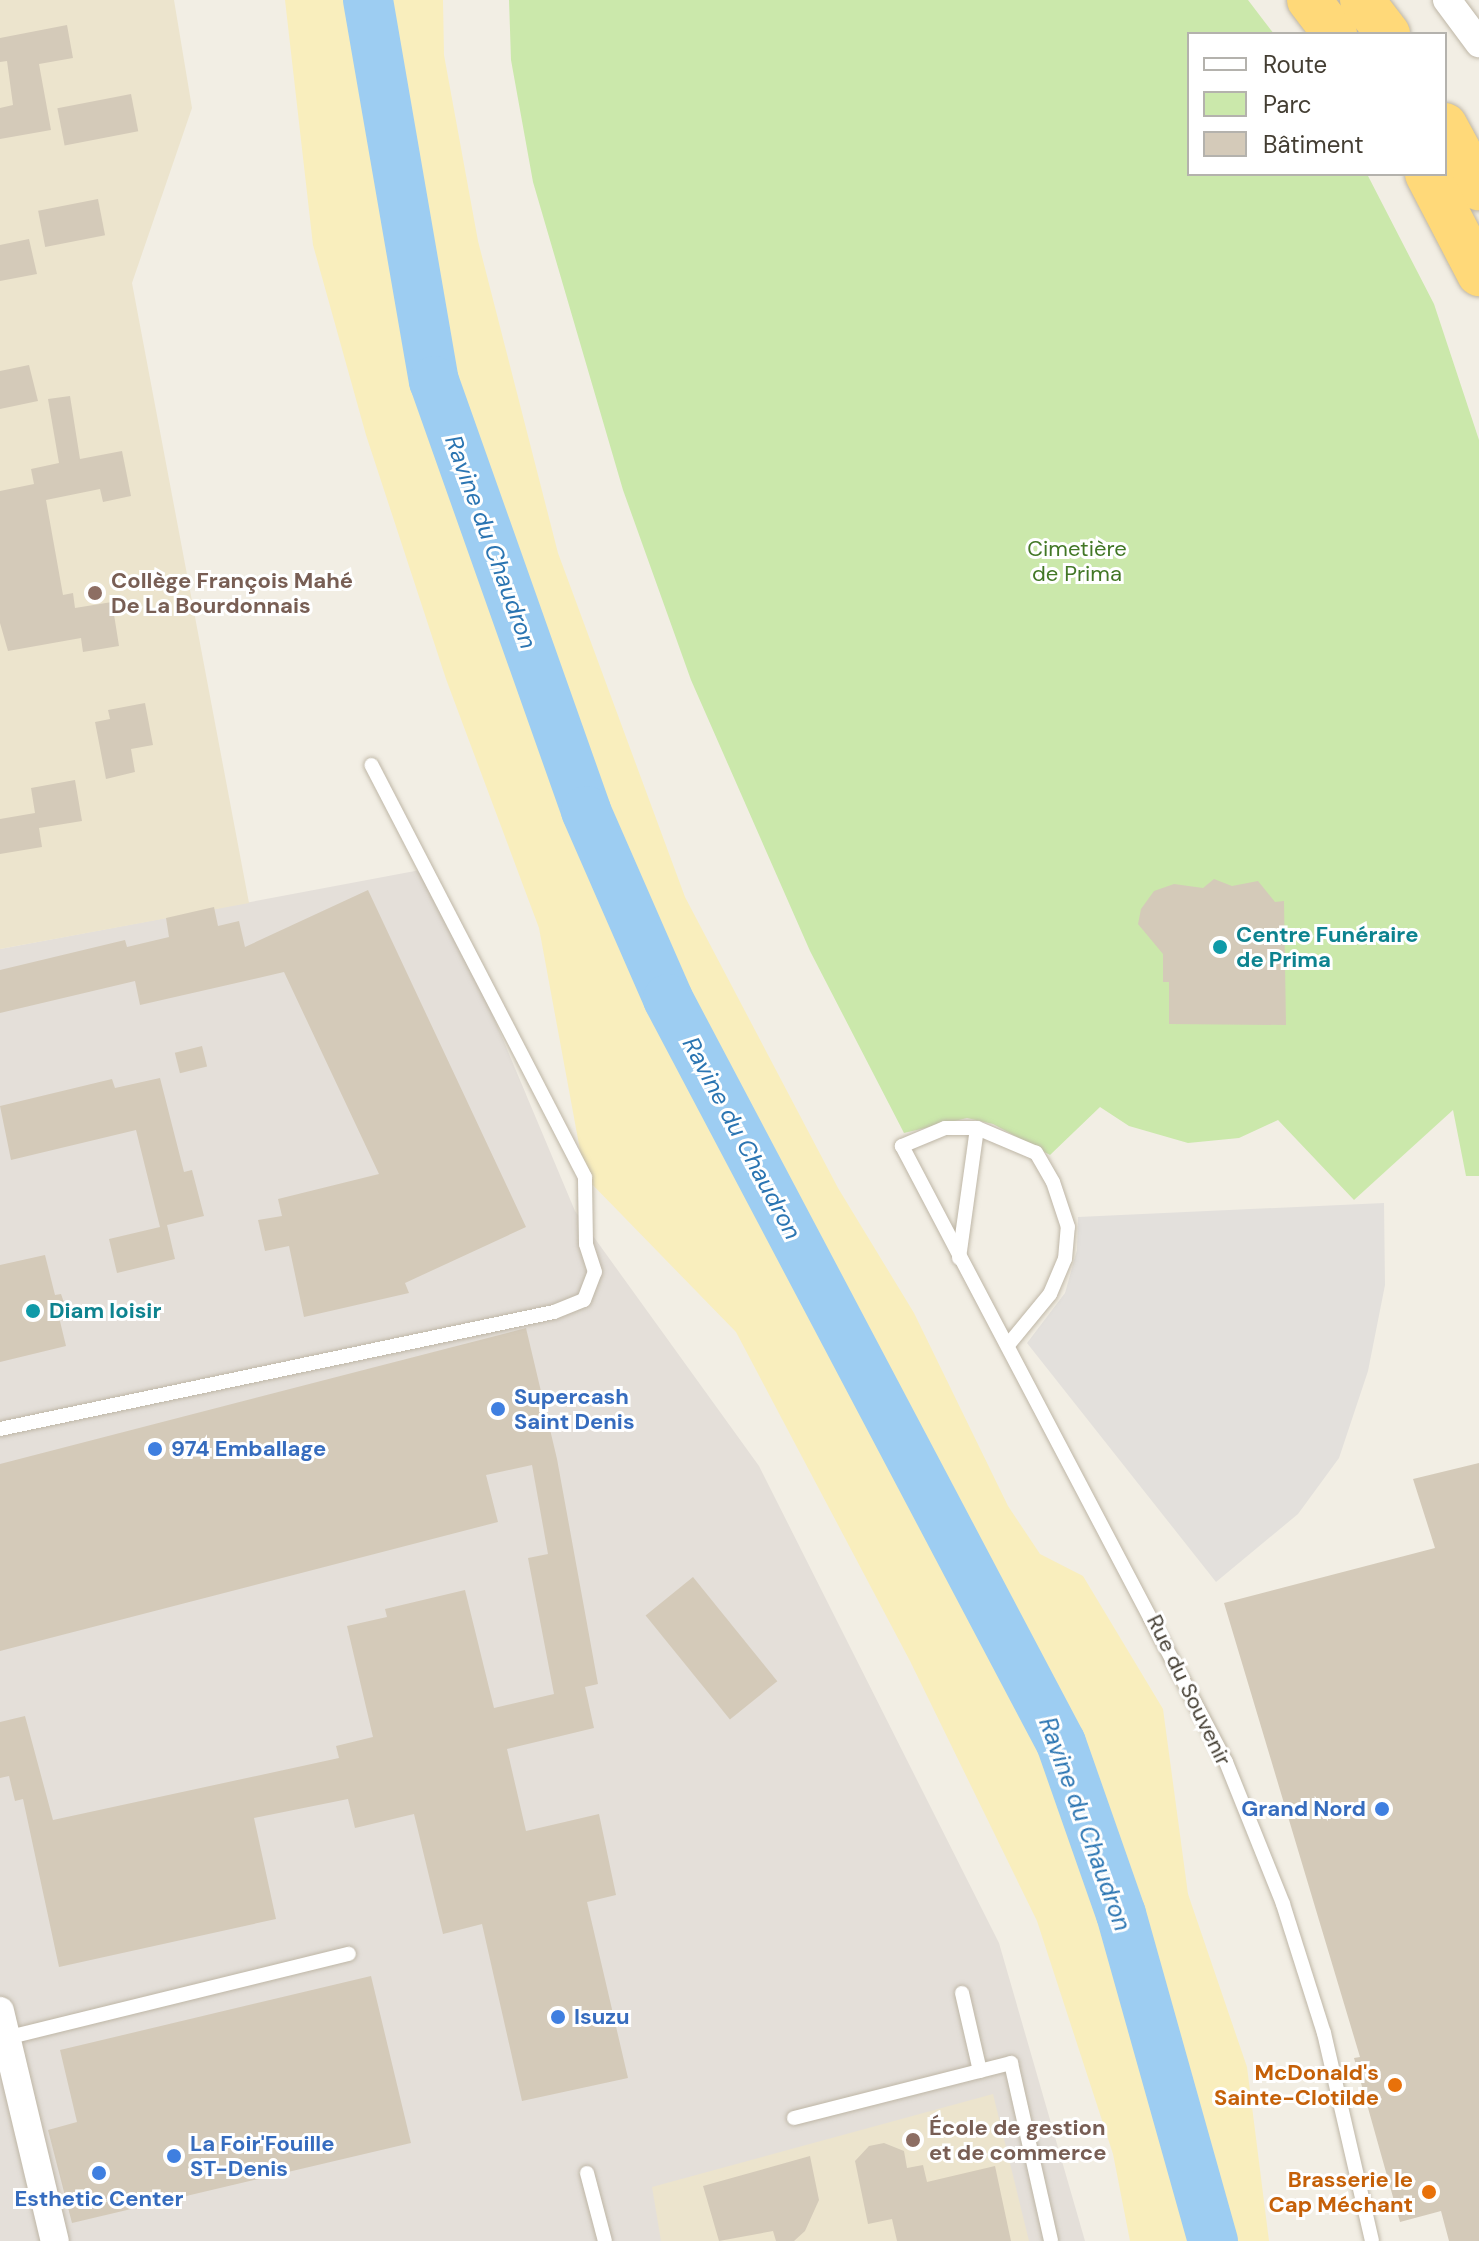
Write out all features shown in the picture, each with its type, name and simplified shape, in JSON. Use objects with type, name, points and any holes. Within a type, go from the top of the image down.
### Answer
[{"type":"highway","points":[[1309,0],[1333,32]]},
{"type":"highway","points":[[1362,0],[1386,32]]},
{"type":"highway","points":[[1447,129],[1479,188]]},
{"type":"highway","points":[[1428,176],[1479,274]]},
{"type":"street","points":[[1447,0],[1479,43]]},
{"type":"street","points":[[3,2025],[55,2241]]},
{"type":"lane","points":[[0,1429],[554,1312],[584,1300],[595,1272],[586,1244],[585,1177],[371,765]]},
{"type":"lane","name":"Rue du Souvenir","points":[[977,1128],[945,1128],[902,1146],[1226,1762],[1283,1904],[1324,2033],[1372,2241]]},
{"type":"lane","points":[[959,1259],[977,1128],[1036,1153],[1053,1182],[1068,1227],[1065,1259],[1050,1294],[1008,1345]]},
{"type":"lane","points":[[3,2025],[349,1954]]},
{"type":"lane","points":[[962,1993],[980,2071]]},
{"type":"lane","points":[[794,2118],[1011,2063],[1051,2241]]},
{"type":"lane","points":[[587,2173],[605,2241]]},
{"type":"shaded area","name":"Collège François Mahé De La Bourdonnais","points":[[0,0],[174,0],[192,108],[132,283],[249,903],[0,949]]},
{"type":"shaded area","points":[[431,868],[575,1211],[759,1466],[999,1943],[1085,2241],[0,2241],[0,949]]},
{"type":"shaded area","points":[[1384,1203],[1385,1285],[1368,1371],[1339,1458],[1298,1514],[1216,1582],[1027,1343],[1065,1293],[1077,1250],[1078,1217]]},
{"type":"shaded area","name":"École de gestion et de commerce","points":[[993,2094],[1029,2241],[661,2241],[652,2187]]},
{"type":"green space","name":"Cimetière de Prima","points":[[509,0],[1248,0],[1272,32],[1187,32],[1187,176],[1368,176],[1434,304],[1479,440],[1479,1176],[1466,1176],[1453,1110],[1354,1200],[1278,1120],[1239,1138],[1188,1143],[1129,1126],[1100,1107],[1050,1155],[993,1124],[967,1118],[904,1133],[810,951],[691,680],[623,490],[533,182],[511,60]]},
{"type":"sand","points":[[285,0],[443,0],[444,55],[478,241],[558,553],[685,897],[838,1188],[914,1313],[1008,1506],[1040,1554],[1083,1576],[1163,1709],[1188,1894],[1247,2067],[1269,2241],[1130,2241],[1113,2154],[1037,1921],[910,1661],[736,1332],[585,1177],[539,928],[446,679],[366,435],[313,245]]},
{"type":"building","points":[[67,25],[73,58],[39,64],[51,130],[0,139],[0,108],[13,105],[7,61],[0,62],[0,38]]},
{"type":"building","points":[[131,94],[138,131],[65,146],[57,108]]},
{"type":"building","points":[[98,199],[105,235],[45,247],[38,211]]},
{"type":"building","points":[[29,239],[37,274],[0,281],[0,245]]},
{"type":"building","points":[[29,365],[38,401],[0,409],[0,371]]},
{"type":"building","points":[[70,396],[80,459],[122,451],[131,496],[103,502],[100,489],[46,500],[63,595],[73,593],[75,608],[112,602],[119,646],[83,652],[81,638],[8,651],[0,623],[0,491],[34,484],[31,469],[59,463],[48,399]]},
{"type":"building","points":[[145,703],[153,745],[131,749],[135,772],[106,779],[95,722],[110,719],[108,710]]},
{"type":"building","points":[[75,780],[82,821],[39,828],[42,847],[0,854],[0,819],[35,813],[31,788]]},
{"type":"building","name":"Centre Funéraire de Prima","points":[[1214,879],[1232,886],[1258,881],[1275,902],[1284,901],[1286,1025],[1169,1024],[1169,982],[1163,982],[1163,954],[1138,924],[1141,909],[1154,891],[1174,884],[1203,888]]},
{"type":"building","points":[[368,890],[526,1227],[405,1283],[409,1293],[304,1317],[289,1246],[265,1251],[258,1220],[282,1216],[278,1199],[379,1174],[284,972],[140,1005],[135,981],[0,1013],[0,970],[125,940],[127,947],[169,937],[166,918],[214,907],[218,926],[239,921],[245,947]]},
{"type":"building","points":[[202,1046],[207,1066],[180,1073],[175,1053]]},
{"type":"building","points":[[160,1078],[184,1172],[192,1170],[204,1216],[167,1225],[175,1259],[117,1273],[109,1239],[160,1227],[136,1130],[11,1160],[0,1106],[112,1079],[115,1088]]},
{"type":"building","name":"Diam loisir","points":[[45,1255],[55,1295],[61,1294],[68,1314],[59,1317],[66,1346],[0,1362],[0,1265]]},
{"type":"building","points":[[526,1328],[557,1459],[598,1684],[585,1687],[594,1728],[507,1749],[526,1831],[599,1814],[616,1895],[587,1902],[628,2078],[522,2101],[482,1924],[443,1934],[414,1814],[355,1828],[348,1799],[254,1818],[276,1919],[59,1967],[23,1799],[15,1801],[9,1776],[0,1778],[0,1722],[25,1716],[53,1820],[339,1758],[336,1746],[373,1737],[347,1626],[387,1617],[385,1609],[465,1590],[494,1708],[554,1694],[528,1558],[548,1554],[532,1465],[486,1475],[498,1522],[0,1651],[0,1464]]},
{"type":"building","name":"Grand Nord","points":[[1479,1463],[1479,2241],[1449,2241],[1441,2211],[1400,2222],[1354,2058],[1360,2057],[1224,1603],[1435,1548],[1413,1479]]},
{"type":"building","points":[[693,1577],[777,1681],[730,1720],[646,1615]]},
{"type":"building","points":[[371,1976],[411,2143],[72,2223],[48,2130],[77,2122],[60,2050]]},
{"type":"building","points":[[884,2143],[904,2151],[907,2168],[923,2165],[927,2182],[995,2166],[1011,2241],[897,2241],[892,2219],[868,2224],[855,2161],[869,2146]]},
{"type":"building","points":[[810,2156],[819,2200],[805,2231],[794,2241],[776,2241],[773,2231],[719,2241],[703,2186]]},
{"type":"waterway","name":"Ravine du Chaudron","points":[[368,0],[434,381],[586,811],[668,999],[1061,1743],[1121,1914],[1213,2241]]},
{"type":"place","name":"Collège François Mahé De La Bourdonnais","points":[[95,593]]},
{"type":"place","name":"Centre Funéraire de Prima","points":[[1220,947]]},
{"type":"place","name":"Diam loisir","points":[[33,1311]]},
{"type":"place","name":"Supercash Saint Denis","points":[[498,1409]]},
{"type":"place","name":"974 Emballage","points":[[155,1449]]},
{"type":"place","name":"Grand Nord","points":[[1382,1809]]},
{"type":"place","name":"Isuzu","points":[[558,2017]]},
{"type":"place","name":"McDonald's Sainte-Clotilde","points":[[1395,2085]]},
{"type":"place","name":"École de gestion et de commerce","points":[[913,2140]]},
{"type":"place","name":"La Foir'Fouille ST-Denis","points":[[174,2156]]},
{"type":"place","name":"Esthetic Center","points":[[99,2173]]},
{"type":"place","name":"Brasserie le Cap Méchant","points":[[1429,2192]]}]
